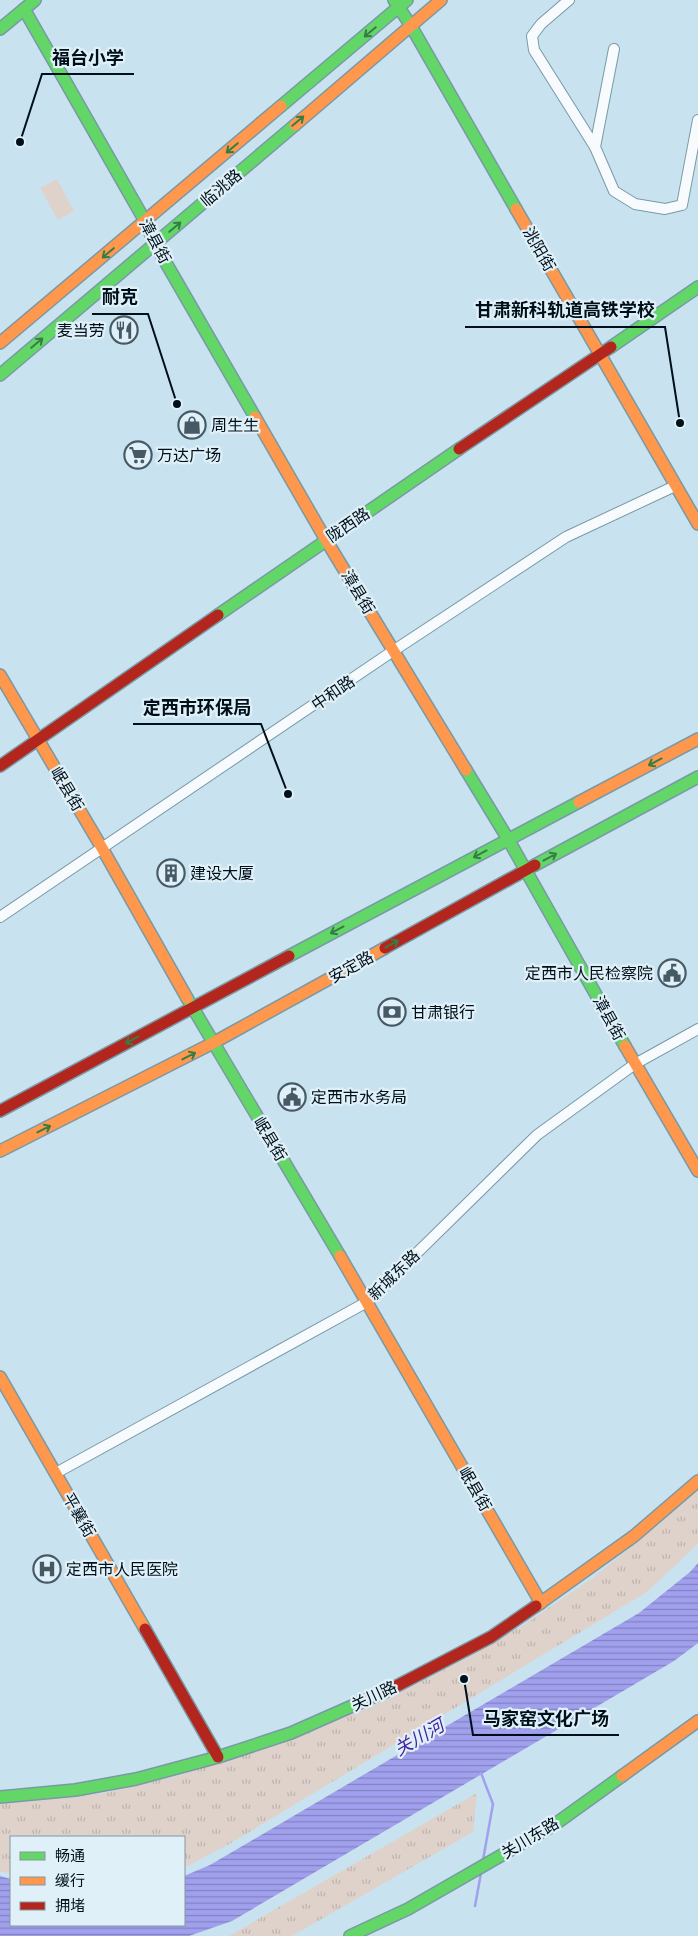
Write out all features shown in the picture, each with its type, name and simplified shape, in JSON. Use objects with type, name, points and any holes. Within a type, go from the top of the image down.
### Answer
[{"type":"street","points":[[0,30],[35,0]]},
{"type":"street","name":"临洮路","points":[[0,375],[441,0]]},
{"type":"street","points":[[569,0],[541,24],[532,36],[534,50],[595,147],[614,191],[635,204],[665,209],[682,205],[698,120]]},
{"type":"street","name":"临洮路","points":[[0,343],[145,222],[400,2]]},
{"type":"street","name":"洮阳街","points":[[400,2],[411,26],[698,524]]},
{"type":"street","name":"漳县街","points":[[24,10],[145,222],[155,244],[326,540],[508,839],[635,1064],[698,1171]]},
{"type":"street","points":[[595,147],[614,49]]},
{"type":"street","name":"陇西路","points":[[0,766],[326,540],[698,287]]},
{"type":"street","name":"中和路","points":[[0,917],[393,651],[566,537],[675,486]]},
{"type":"street","name":"岷县街","points":[[0,675],[541,1603]]},
{"type":"street","points":[[0,1111],[698,739]]},
{"type":"street","name":"安定路","points":[[0,1151],[213,1043],[698,777]]},
{"type":"street","name":"新城东路","points":[[56,1473],[367,1302],[537,1135],[635,1064],[698,1029]]},
{"type":"street","name":"平襄街","points":[[0,1377],[218,1757]]},
{"type":"street","name":"关川路","points":[[0,1797],[75,1790],[136,1779],[218,1757],[291,1733],[387,1691],[491,1637],[586,1572],[634,1536],[698,1481]]},
{"type":"street","name":"关川东路","points":[[350,1936],[408,1909],[554,1825],[698,1721]]},
{"type":"green space","points":[[57,179],[74,211],[58,220],[40,188]]},
{"type":"green space","points":[[698,1490],[698,1544],[647,1592],[231,1843],[185,1867],[185,1836],[10,1836],[10,1874],[0,1871],[0,1804],[105,1793],[177,1776],[264,1748],[384,1701],[466,1658],[525,1624],[594,1577]]},
{"type":"green space","points":[[477,1793],[473,1832],[292,1936],[229,1936]]},
{"type":"water","points":[[698,1563],[698,1643],[674,1661],[232,1921],[189,1936],[0,1936],[0,1876],[10,1879],[10,1926],[185,1926],[185,1876],[210,1865],[639,1613],[690,1572]]},
{"type":"waterway","points":[[481,1773],[493,1804],[483,1860]]},
{"type":"waterway","points":[[475,1906],[481,1873]]},
{"type":"traffic: fast","points":[[0,29],[35,0]]},
{"type":"traffic: fast","points":[[394,0],[411,26],[516,209]]},
{"type":"traffic: fast","points":[[281,106],[407,0]]},
{"type":"traffic: fast","points":[[24,9],[145,221],[155,244],[255,417]]},
{"type":"traffic: fast","points":[[0,375],[295,125]]},
{"type":"traffic: fast","points":[[611,347],[698,287]]},
{"type":"traffic: fast","points":[[218,615],[459,449]]},
{"type":"traffic: fast","points":[[466,770],[508,839],[625,1046]]},
{"type":"traffic: fast","points":[[535,865],[698,777]]},
{"type":"traffic: fast","points":[[289,956],[579,802]]},
{"type":"traffic: fast","points":[[187,998],[340,1256]]},
{"type":"traffic: fast","points":[[0,1797],[75,1790],[136,1779],[218,1757],[291,1733],[359,1703]]},
{"type":"traffic: fast","points":[[350,1936],[408,1909],[554,1825],[622,1776]]},
{"type":"traffic: slow","points":[[295,125],[441,0]]},
{"type":"traffic: slow","points":[[0,343],[281,106]]},
{"type":"traffic: slow","points":[[516,209],[698,524]]},
{"type":"traffic: slow","points":[[255,417],[326,540],[466,770]]},
{"type":"traffic: slow","points":[[0,675],[102,848],[187,998]]},
{"type":"traffic: slow","points":[[579,802],[698,739]]},
{"type":"traffic: slow","points":[[0,1151],[213,1043],[385,948]]},
{"type":"traffic: slow","points":[[625,1046],[698,1171]]},
{"type":"traffic: slow","points":[[340,1256],[541,1603]]},
{"type":"traffic: slow","points":[[0,1377],[145,1629]]},
{"type":"traffic: slow","points":[[536,1606],[634,1536],[698,1481]]},
{"type":"traffic: slow","points":[[622,1776],[698,1721]]},
{"type":"traffic: jam","points":[[459,449],[611,347]]},
{"type":"traffic: jam","points":[[0,766],[218,615]]},
{"type":"traffic: jam","points":[[385,948],[535,865]]},
{"type":"traffic: jam","points":[[0,1111],[289,956]]},
{"type":"traffic: jam","points":[[359,1703],[387,1691],[491,1637],[536,1606]]},
{"type":"traffic: jam","points":[[145,1629],[218,1757]]},
{"type":"place","name":"福台小学","points":[[20,142]]},
{"type":"place","name":"麦当劳","points":[[124,330]]},
{"type":"place","name":"耐克","points":[[177,404]]},
{"type":"place","name":"甘肃新科轨道高铁学校","points":[[680,423]]},
{"type":"place","name":"周生生","points":[[192,425]]},
{"type":"place","name":"万达广场","points":[[138,455]]},
{"type":"place","name":"定西市环保局","points":[[288,794]]},
{"type":"place","name":"建设大厦","points":[[171,873]]},
{"type":"place","name":"定西市人民检察院","points":[[672,973]]},
{"type":"place","name":"甘肃银行","points":[[392,1012]]},
{"type":"place","name":"定西市水务局","points":[[292,1097]]},
{"type":"place","name":"定西市人民医院","points":[[47,1569]]},
{"type":"place","name":"马家窑文化广场","points":[[464,1679]]},
{"type":"water label","name":"关川河","points":[[419,1737]]}]
